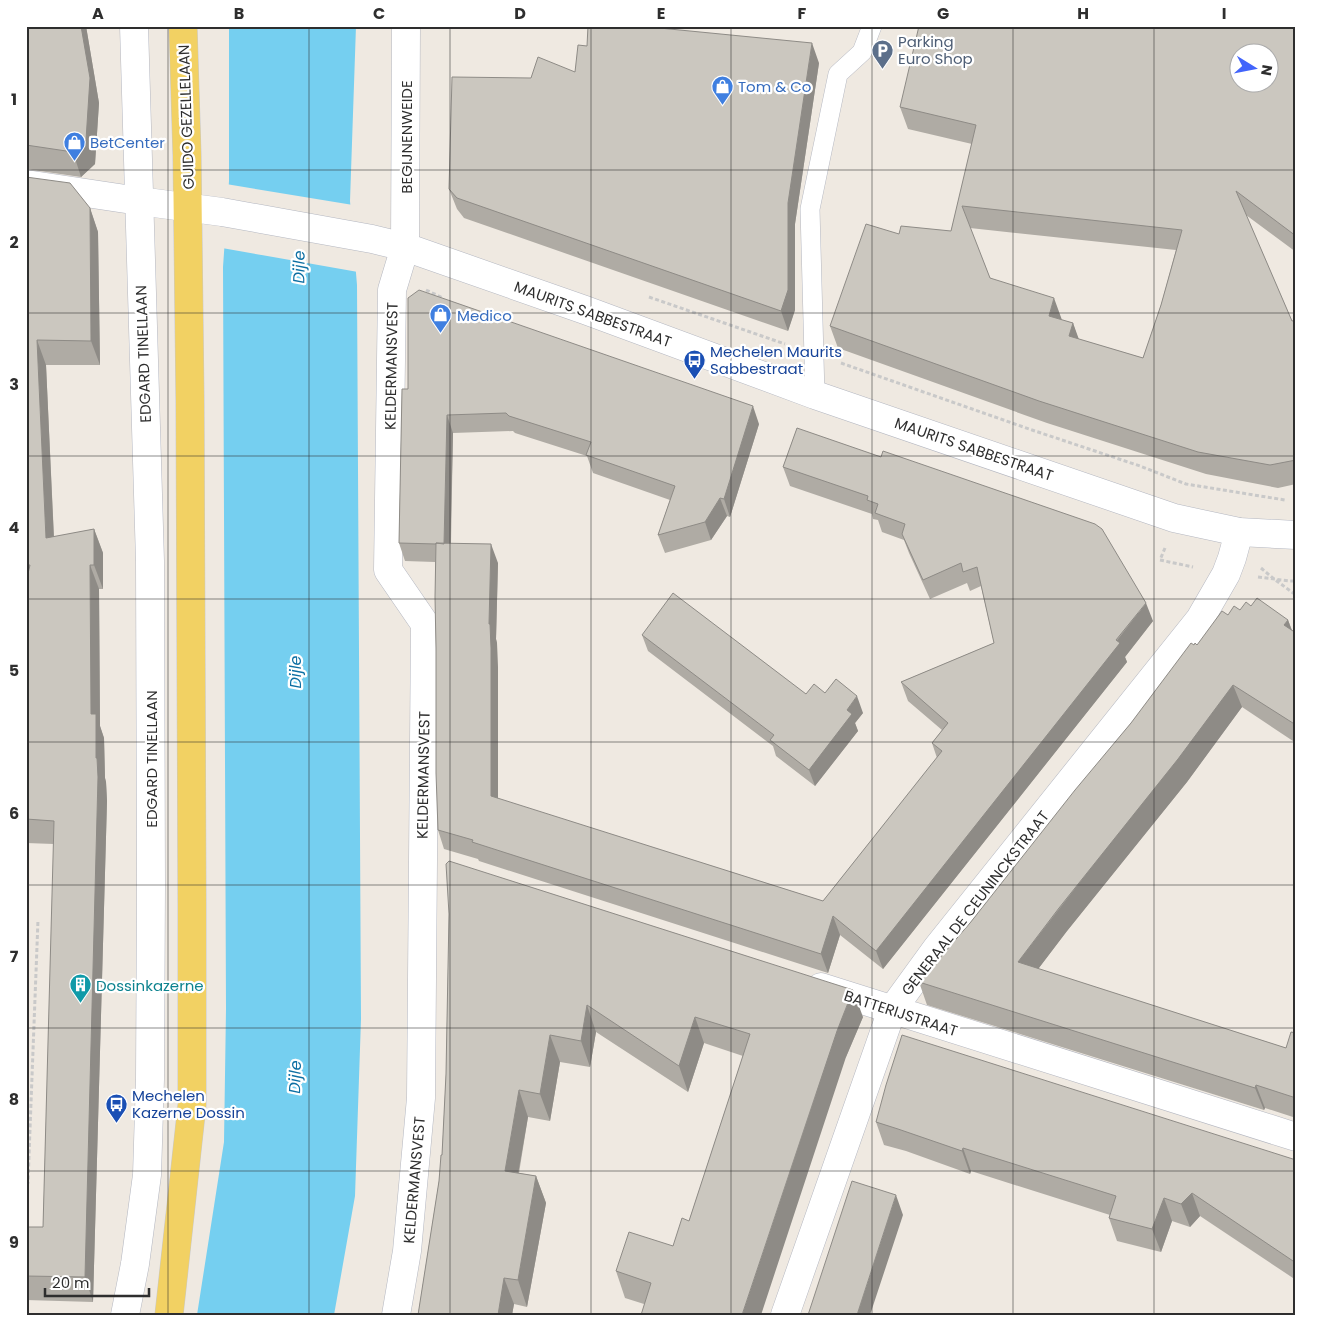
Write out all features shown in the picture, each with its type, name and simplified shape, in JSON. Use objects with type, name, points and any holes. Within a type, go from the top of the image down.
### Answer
[{"type":"main road","name":"GUIDO GEZELLELAAN","points":[[183,26],[188,207]]},
{"type":"main road","points":[[169,1315],[192,1105],[188,207]]},
{"type":"street","points":[[134,26],[139,200]]},
{"type":"street","name":"BEGIJNENWEIDE","points":[[405,247],[406,26]]},
{"type":"street","name":"MAURITS SABBESTRAAT","points":[[26,184],[222,212],[372,239],[405,247],[585,310],[815,395],[1174,518],[1239,532],[1296,535]]},
{"type":"street","name":"EDGARD TINELLAAN","points":[[125,1315],[135,1264],[147,1175],[150,1079],[152,886],[150,561],[139,200]]},
{"type":"street","name":"KELDERMANSVEST","points":[[396,1315],[407,1251],[421,1098],[425,624],[388,570],[392,290],[405,247]]},
{"type":"street","name":"GENERAAL DE CEUNINCKSTRAAT","points":[[785,1315],[892,1010],[937,948],[1200,619],[1226,574],[1239,532]]},
{"type":"street","points":[[422,859],[450,868]]},
{"type":"street","name":"BATTERIJSTRAAT","points":[[798,980],[1296,1138]]},
{"type":"lane","points":[[815,395],[810,209],[838,74],[862,52],[872,26]]},
{"type":"path","points":[[814,354],[1140,466],[1186,484],[1288,500]]},
{"type":"path","points":[[1260,567],[1296,595]]},
{"type":"path","points":[[26,1185],[28,1183],[38,920]]},
{"type":"water","name":"Dijle","points":[[229,26],[356,26],[350,201],[357,285],[361,1019],[355,1196],[334,1315],[197,1315],[224,1142],[226,1009],[223,267],[229,181]]},
{"type":"pier","points":[[226,184],[353,205],[358,272],[222,248]]},
{"type":"building","points":[[26,26],[81,26],[90,78],[86,140],[73,152],[26,145]]},
{"type":"building","points":[[588,26],[639,26],[812,43],[788,203],[788,290],[781,311],[457,198],[449,189],[452,77],[531,78],[538,57],[575,72],[578,45],[587,46]]},
{"type":"building","points":[[919,26],[1296,26],[1296,236],[1236,191],[1292,321],[1296,320],[1296,460],[1270,465],[1198,452],[1039,401],[830,326],[866,224],[899,234],[901,226],[951,231],[976,125],[900,107]],"holes":[[[962,206],[1182,230],[1161,305],[1143,358],[1069,336],[1073,323],[1049,316],[1054,298],[990,278]]]},
{"type":"building","points":[[26,177],[70,183],[90,208],[91,341],[37,340],[46,538],[94,529],[94,565],[90,565],[91,714],[96,714],[98,777],[85,1277],[26,1276],[26,1227],[43,1227],[54,821],[26,819],[26,582],[30,565],[26,565]]},
{"type":"building","points":[[419,290],[753,406],[724,499],[720,498],[705,522],[658,535],[675,486],[586,455],[591,442],[509,416],[506,413],[447,415],[444,544],[399,543],[402,389],[408,389],[408,298]]},
{"type":"building","points":[[797,428],[881,457],[883,451],[1095,524],[1102,529],[1146,603],[1116,640],[1120,643],[876,951],[833,916],[821,954],[438,830],[436,773],[436,543],[491,544],[489,624],[491,648],[491,796],[823,901],[942,751],[932,743],[948,723],[901,682],[994,643],[977,567],[963,572],[961,563],[923,580],[902,534],[905,524],[875,513],[878,504],[867,500],[868,496],[783,467]]},
{"type":"building","points":[[673,593],[806,694],[814,684],[825,693],[836,679],[857,696],[847,710],[852,714],[809,770],[770,740],[774,735],[642,635]]},
{"type":"building","points":[[1257,598],[1288,620],[1284,625],[1296,633],[1296,725],[1233,685],[1178,759],[1018,962],[1286,1048],[1291,1032],[1296,1033],[1296,1098],[1256,1085],[1255,1088],[919,982],[970,923],[1075,790],[1131,723],[1191,643],[1197,645],[1222,611],[1228,615],[1234,606],[1240,610],[1246,602],[1251,606]]},
{"type":"building","points":[[449,861],[853,990],[837,1031],[742,1315],[641,1315],[651,1283],[616,1271],[629,1232],[673,1246],[682,1218],[689,1221],[750,1034],[695,1017],[679,1066],[587,1005],[581,1041],[550,1035],[540,1094],[519,1090],[505,1171],[536,1176],[518,1280],[504,1278],[498,1315],[418,1315],[442,1155],[446,1074],[449,914],[446,864]]},
{"type":"building","points":[[902,1035],[1296,1160],[1296,1263],[1192,1193],[1181,1204],[1164,1198],[1152,1229],[1109,1218],[1116,1196],[963,1148],[962,1151],[876,1122]]},
{"type":"building","points":[[852,1181],[896,1195],[857,1315],[808,1315]]},
{"type":"place","name":"Parking Euro Shop","points":[[882,69]]},
{"type":"place","name":"Tom & Co","points":[[722,105]]},
{"type":"place","name":"BetCenter","points":[[74,161]]},
{"type":"place","name":"Medico","points":[[441,334]]},
{"type":"place","name":"Mechelen Maurits Sabbestraat","points":[[694,379]]},
{"type":"place","name":"Dossinkazerne","points":[[80,1004]]},
{"type":"place","name":"Mechelen Kazerne Dossin","points":[[116,1123]]}]
